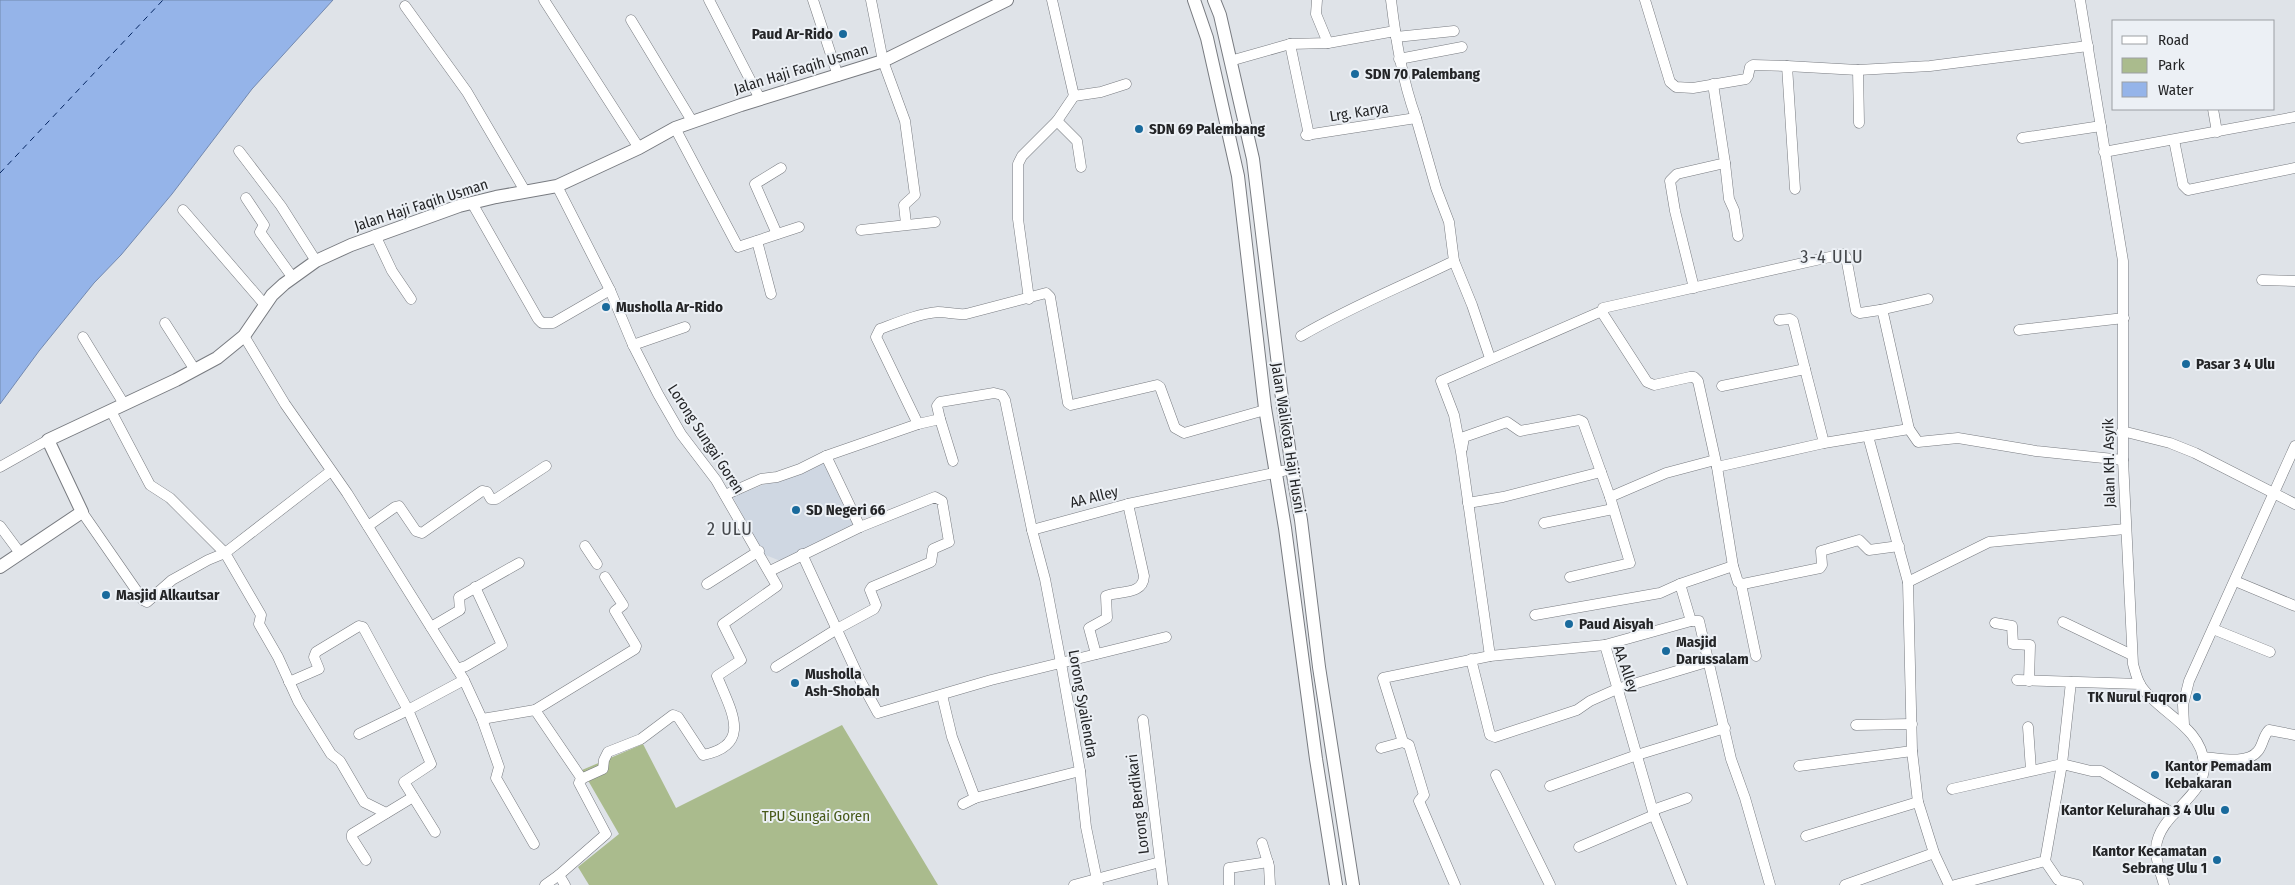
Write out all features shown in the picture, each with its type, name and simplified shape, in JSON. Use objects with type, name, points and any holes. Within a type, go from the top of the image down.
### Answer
[{"type":"street","points":[[544,0],[640,147]]},
{"type":"street","points":[[709,0],[760,99]]},
{"type":"street","points":[[813,0],[838,76]]},
{"type":"street","points":[[871,0],[883,61],[905,121],[908,140],[915,195],[904,205],[906,224]]},
{"type":"street","name":"Jalan Haji Faqih Usman","points":[[48,440],[217,358],[243,336],[272,295],[316,261],[375,235],[466,204],[557,186],[692,121],[883,61],[1007,0]]},
{"type":"street","points":[[1052,0],[1074,96]]},
{"type":"street","name":"Jalan Walikota Haji Husni","points":[[1194,0],[1207,38],[1238,176],[1265,410],[1306,670],[1317,768],[1336,885]]},
{"type":"street","name":"Jalan Walikota Haji Husni","points":[[1214,0],[1253,159],[1292,470],[1301,520],[1335,778],[1353,885]]},
{"type":"street","points":[[1317,0],[1316,14],[1328,43]]},
{"type":"street","name":"Lrg. Karya","points":[[1391,0],[1405,89],[1416,118],[1436,188],[1449,222],[1454,261],[1472,305],[1490,358]]},
{"type":"street","points":[[1645,0],[1672,85],[1680,88],[1693,88],[1746,79],[1750,67],[1753,65],[1858,70],[1930,66],[2088,46]]},
{"type":"street","name":"Jalan KH. Asyik","points":[[2080,0],[2123,261],[2122,431],[2132,655],[2140,684],[2149,696],[2184,725],[2196,742],[2203,757]]},
{"type":"street","points":[[405,6],[468,92],[525,191]]},
{"type":"street","points":[[631,20],[692,121]]},
{"type":"street","points":[[1230,61],[1290,44],[1328,43],[1395,34],[1454,31]]},
{"type":"street","name":"Lrg. Karya","points":[[1290,44],[1308,135],[1416,118]]},
{"type":"street","points":[[1399,59],[1462,48]]},
{"type":"street","points":[[1787,66],[1794,189]]},
{"type":"street","points":[[1858,70],[1859,123]]},
{"type":"street","points":[[1029,299],[1018,219],[1018,164],[1022,156],[1057,120],[1074,96],[1101,92],[1126,84]]},
{"type":"street","points":[[1713,84],[1729,199],[1734,210],[1738,236]]},
{"type":"street","points":[[2213,110],[2217,132]]},
{"type":"street","points":[[2104,152],[2295,117]]},
{"type":"street","points":[[1057,120],[1078,141],[1081,167]]},
{"type":"street","points":[[2022,138],[2101,126]]},
{"type":"street","points":[[669,131],[737,245],[742,246],[800,227]]},
{"type":"street","points":[[2174,140],[2183,185],[2188,190],[2295,168]]},
{"type":"street","points":[[239,151],[281,206],[316,261]]},
{"type":"street","points":[[1694,288],[1675,211],[1670,181],[1677,174],[1725,163]]},
{"type":"street","points":[[777,234],[755,184],[781,168]]},
{"type":"street","name":"Lorong Sungai Goren","points":[[557,186],[610,290],[633,345],[658,394],[681,434],[725,495],[770,571]]},
{"type":"street","points":[[246,198],[264,225],[260,232],[293,278]]},
{"type":"street","points":[[466,204],[542,323],[553,323],[610,290]]},
{"type":"street","points":[[183,210],[265,305]]},
{"type":"street","points":[[861,230],[935,222]]},
{"type":"street","points":[[375,235],[392,271],[411,299]]},
{"type":"street","points":[[757,241],[772,294]]},
{"type":"street","points":[[1490,656],[1461,452],[1454,415],[1441,381],[1490,358],[1602,311],[1606,307],[1843,254],[1846,257],[1856,311],[1860,313],[1880,310],[1928,299]]},
{"type":"street","points":[[1302,336],[1356,305],[1381,296],[1454,261]]},
{"type":"street","points":[[2262,280],[2295,281]]},
{"type":"street","points":[[918,424],[876,337],[877,332],[880,329],[912,318],[939,312],[955,315],[966,314],[1046,293],[1049,295],[1070,404],[1157,385],[1160,387],[1175,428],[1184,432],[1265,410]]},
{"type":"street","points":[[1880,310],[1883,313],[1909,429],[1913,438],[1920,442],[1958,438],[2036,450],[2123,460]]},
{"type":"street","points":[[1602,311],[1647,382],[1654,385],[1690,377],[1696,378],[1716,463],[1733,566],[1738,582],[1741,584],[1756,656]]},
{"type":"street","points":[[2019,330],[2124,318]]},
{"type":"street","points":[[1779,320],[1790,319],[1794,322],[1824,442]]},
{"type":"street","points":[[165,323],[195,370]]},
{"type":"street","points":[[633,345],[685,327]]},
{"type":"street","points":[[243,336],[285,404],[368,526],[464,680],[482,719],[500,768],[496,778],[534,844]]},
{"type":"street","points":[[83,337],[124,404]]},
{"type":"street","points":[[1722,386],[1805,369]]},
{"type":"street","points":[[953,461],[937,406],[940,402],[994,393],[1002,395],[1005,401],[1032,530]]},
{"type":"street","points":[[111,411],[150,485],[170,498],[226,553],[261,614],[259,624],[276,653],[289,682],[331,754],[340,761],[364,802],[386,813]]},
{"type":"street","points":[[725,495],[761,479],[779,477],[800,469],[826,456],[918,424],[940,419]]},
{"type":"street","points":[[1461,452],[1464,437],[1507,422],[1520,431],[1580,420],[1583,422],[1610,497],[1630,563],[1570,577]]},
{"type":"street","points":[[1610,497],[1666,473],[1824,442],[1909,429]]},
{"type":"street","points":[[2122,431],[2170,443],[2195,452],[2295,504]]},
{"type":"street","points":[[1868,436],[1908,582],[1912,752],[1918,802],[1934,853],[1949,885]]},
{"type":"street","points":[[0,467],[48,440],[82,512],[143,600],[147,602],[172,580],[208,560],[226,553],[331,471]]},
{"type":"street","points":[[2184,725],[2183,704],[2189,681],[2295,446]]},
{"type":"street","points":[[826,456],[860,527]]},
{"type":"street","points":[[368,526],[396,506],[402,507],[416,531],[422,533],[482,491],[487,492],[491,499],[496,499],[546,466]]},
{"type":"street","name":"AA Alley","points":[[1032,530],[1128,504],[1292,470]]},
{"type":"street","points":[[1468,503],[1503,497],[1601,472]]},
{"type":"street","points":[[545,885],[606,834],[579,781],[603,769],[604,760],[608,752],[641,739],[672,715],[678,717],[701,754],[715,752],[726,746],[735,730],[734,720],[717,676],[742,660],[723,624],[776,589],[777,586],[770,571],[860,527],[938,497],[942,501],[949,541],[933,549],[933,559],[931,562],[870,588],[875,608],[776,667]]},
{"type":"street","points":[[1096,654],[1089,628],[1107,618],[1106,596],[1137,589],[1144,582],[1128,504]]},
{"type":"street","points":[[1544,523],[1613,509]]},
{"type":"street","points":[[0,567],[82,512]]},
{"type":"street","points":[[0,526],[20,552]]},
{"type":"street","points":[[1908,582],[1989,542],[2125,529]]},
{"type":"street","name":"Lorong Syailendra","points":[[1032,530],[1045,579],[1061,663],[1080,772],[1086,827],[1097,882]]},
{"type":"street","points":[[1741,584],[1820,568],[1822,565],[1821,551],[1859,540],[1869,550],[1899,546]]},
{"type":"street","points":[[585,546],[597,564]]},
{"type":"street","points":[[707,584],[759,551]]},
{"type":"street","points":[[802,554],[877,713],[1061,663],[1166,637]]},
{"type":"street","points":[[431,627],[460,610],[457,599],[519,563]]},
{"type":"street","points":[[1535,615],[1654,594],[1733,566]]},
{"type":"street","points":[[482,719],[536,710],[636,649],[636,646],[615,613],[623,605],[605,577]]},
{"type":"street","points":[[2235,581],[2295,606]]},
{"type":"street","points":[[1680,584],[1691,621]]},
{"type":"street","points":[[457,669],[484,657],[502,646],[503,643],[475,587]]},
{"type":"street","points":[[1605,645],[1691,621],[1700,621],[1731,759],[1745,798],[1770,885]]},
{"type":"street","points":[[2063,622],[2132,655]]},
{"type":"street","points":[[1995,623],[2012,626],[2013,644],[2030,645],[2029,681]]},
{"type":"street","points":[[289,682],[319,670],[314,657],[316,652],[361,626],[364,628],[411,709],[431,763],[430,766],[405,780],[435,832]]},
{"type":"street","points":[[2213,629],[2270,652]]},
{"type":"street","name":"AA Alley","points":[[1403,742],[1383,678],[1490,656],[1605,645],[1654,813],[1682,885]]},
{"type":"street","points":[[1471,659],[1482,709],[1492,737],[1577,710],[1590,701],[1617,689],[1710,661]]},
{"type":"street","points":[[359,734],[411,709],[464,680]]},
{"type":"street","points":[[2017,680],[2140,684]]},
{"type":"street","points":[[2071,682],[2062,764],[2045,861],[2058,880],[2078,885]]},
{"type":"street","points":[[942,695],[952,737],[975,798]]},
{"type":"street","points":[[536,710],[582,779]]},
{"type":"street","name":"Lorong Berdikari","points":[[1143,720],[1162,885]]},
{"type":"street","points":[[1856,725],[1912,724]]},
{"type":"street","points":[[2028,727],[2031,770]]},
{"type":"street","points":[[1550,786],[1636,755],[1725,728]]},
{"type":"street","points":[[2164,885],[2156,858],[2156,846],[2163,826],[2200,782],[2204,773],[2203,757],[2239,759],[2252,756],[2259,750],[2263,737],[2269,730],[2295,735]]},
{"type":"street","points":[[1381,748],[1403,742],[1409,745],[1424,795],[1420,800],[1421,806],[1455,885]]},
{"type":"street","points":[[1799,766],[1912,752]]},
{"type":"street","points":[[1952,789],[2062,764],[2091,771],[2101,771],[2174,814]]},
{"type":"street","points":[[963,804],[975,798],[1080,772]]},
{"type":"street","points":[[1496,775],[1550,885]]},
{"type":"street","points":[[366,860],[352,838],[352,834],[414,797]]},
{"type":"street","points":[[1579,847],[1687,798]]},
{"type":"street","points":[[1806,836],[1918,802]]},
{"type":"street","points":[[1262,843],[1268,862],[1270,885]]},
{"type":"street","points":[[1845,885],[1934,853]]},
{"type":"street","points":[[1955,885],[2045,861]]},
{"type":"street","points":[[1074,885],[1097,882],[1160,862]]},
{"type":"street","points":[[1229,885],[1229,868],[1268,862]]},
{"type":"street","points":[[559,875],[565,885]]},
{"type":"shaded area","name":"SD Negeri 66","points":[[830,458],[858,524],[783,562],[763,554],[733,497]]},
{"type":"green space","name":"TPU Sungai Goren","points":[[842,725],[938,885],[589,885],[578,867],[619,834],[582,770],[643,744],[676,808]]},
{"type":"water","points":[[0,0],[333,0],[252,89],[172,194],[121,255],[94,283],[39,351],[0,404]]},
{"type":"ferry route","points":[[0,173],[163,0]]},
{"type":"place","name":"Paud Ar-Rido","points":[[843,34]]},
{"type":"place","name":"SDN 70 Palembang","points":[[1355,74]]},
{"type":"place","name":"SDN 69 Palembang","points":[[1139,129]]},
{"type":"place","name":"Musholla Ar-Rido","points":[[606,307]]},
{"type":"place","name":"Pasar 3 4 Ulu","points":[[2186,364]]},
{"type":"place","name":"SD Negeri 66","points":[[796,510]]},
{"type":"place","name":"Masjid Alkautsar","points":[[106,595]]},
{"type":"place","name":"Paud Aisyah","points":[[1569,624]]},
{"type":"place","name":"Masjid Darussalam","points":[[1666,651]]},
{"type":"place","name":"Musholla Ash-Shobah","points":[[795,683]]},
{"type":"place","name":"TK Nurul Fuqron","points":[[2197,697]]},
{"type":"place","name":"Kantor Pemadam Kebakaran","points":[[2155,775]]},
{"type":"place","name":"Kantor Kelurahan 3 4 Ulu","points":[[2225,810]]},
{"type":"place","name":"Kantor Kecamatan Sebrang Ulu 1","points":[[2217,860]]},
{"type":"district","name":"3-4 ULU","points":[[1832,257]]},
{"type":"district","name":"2 ULU","points":[[730,529]]}]
